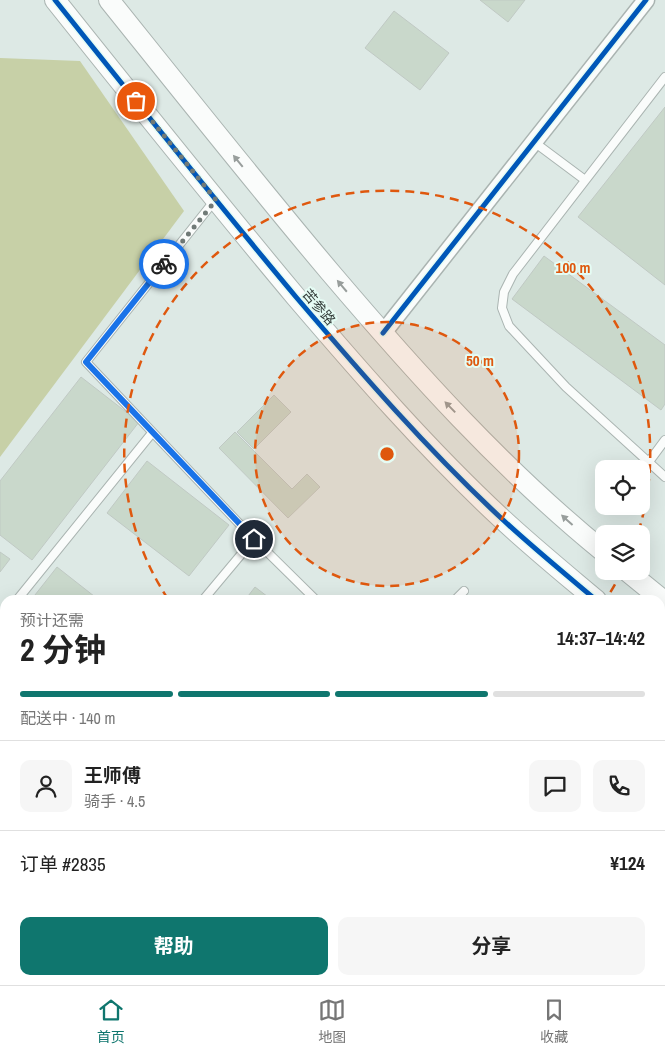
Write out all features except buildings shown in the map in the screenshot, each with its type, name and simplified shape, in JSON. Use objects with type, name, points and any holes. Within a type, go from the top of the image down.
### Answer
[{"type":"street","name":"苦参路","points":[[55,0],[216,200],[334,341],[400,415],[501,518],[590,595]]},
{"type":"street","points":[[109,0],[305,242],[383,333],[425,380],[529,487],[595,544]]},
{"type":"street","points":[[383,333],[646,0]]},
{"type":"street","points":[[638,580],[656,595]]},
{"type":"lane","points":[[645,460],[566,387],[509,326],[502,308],[504,292],[513,274],[665,77]]},
{"type":"lane","points":[[534,142],[586,180]]},
{"type":"lane","points":[[216,200],[86,362],[254,539],[311,595]]},
{"type":"lane","points":[[21,595],[152,433]]},
{"type":"lane","points":[[650,460],[665,440]]},
{"type":"lane","points":[[650,465],[665,477]]},
{"type":"lane","points":[[207,595],[254,539]]},
{"type":"lane","points":[[460,595],[464,591]]},
{"type":"green space","points":[[0,58],[80,61],[184,211],[0,457]]},
{"type":"cycle path","points":[[55,0],[265,260],[395,410],[501,518],[590,595]]},
{"type":"cycle path","points":[[383,333],[646,0]]},
{"type":"way so far","points":[[136,101],[216,200],[164,264]]},
{"type":"route","points":[[164,264],[86,362],[254,539]]}]
